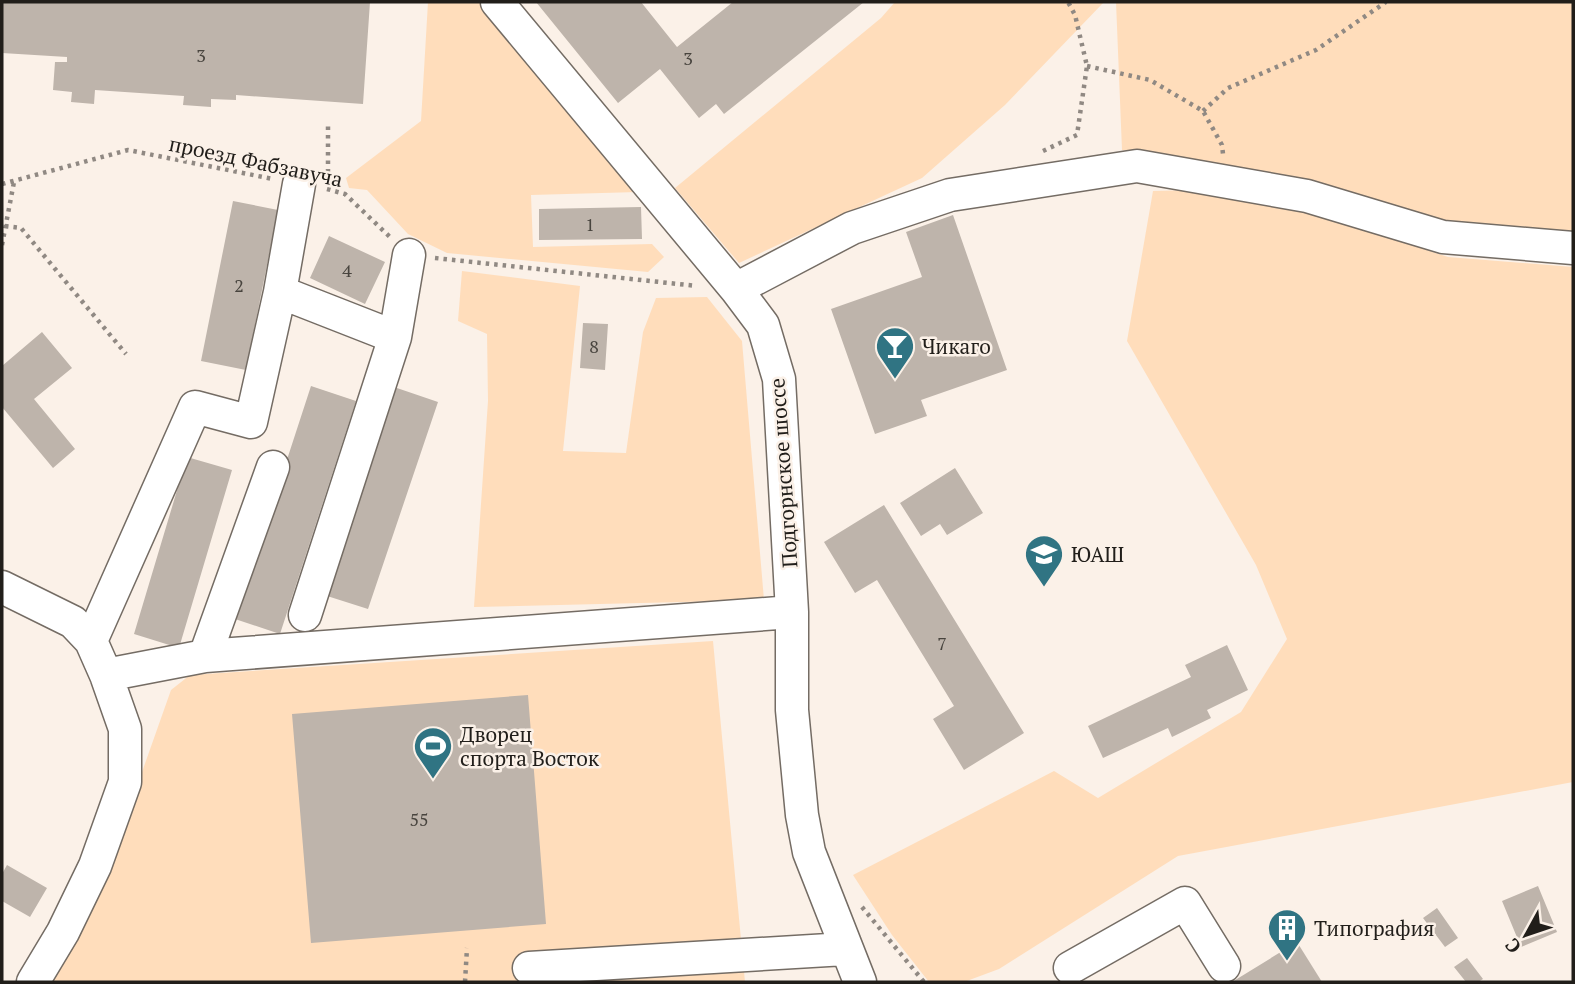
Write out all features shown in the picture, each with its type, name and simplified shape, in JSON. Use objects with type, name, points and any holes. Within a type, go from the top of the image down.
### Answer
[{"type":"street","name":"Подгорнское шоссе","points":[[497,2],[763,325],[779,379],[792,612],[792,710],[802,815],[809,852],[845,949]]},
{"type":"street","points":[[736,289],[852,228],[950,195],[1137,166],[1307,196],[1443,237],[1573,248]]},
{"type":"street","points":[[91,641],[195,407],[251,422],[280,292],[313,187]]},
{"type":"street","points":[[305,615],[395,337],[408,255]]},
{"type":"street","points":[[280,292],[395,337]]},
{"type":"street","points":[[205,656],[273,467]]},
{"type":"street","points":[[2,589],[73,622],[91,641],[125,729],[125,782],[95,866],[63,932],[33,982]]},
{"type":"street","points":[[106,675],[205,656],[792,612]]},
{"type":"street","points":[[1068,978],[1185,903],[1224,966]]},
{"type":"street","points":[[529,968],[845,949]]},
{"type":"street","points":[[845,949],[860,982]]},
{"type":"street","points":[[845,949],[871,982]]},
{"type":"path","points":[[1031,156],[1077,135],[1087,66],[1075,15],[1068,2]]},
{"type":"path","points":[[1203,111],[1228,88],[1316,50],[1386,2]]},
{"type":"path","points":[[1087,66],[1150,80],[1203,111],[1222,145],[1227,182]]},
{"type":"path","points":[[313,187],[328,123]]},
{"type":"path","name":"проезд Фабзавуча","points":[[2,184],[128,150],[345,194],[408,255]]},
{"type":"path","points":[[2,245],[14,181]]},
{"type":"path","points":[[5,226],[21,228],[126,354]]},
{"type":"path","points":[[408,255],[736,289]]},
{"type":"path","points":[[858,896],[863,908],[924,982]]},
{"type":"path","points":[[465,982],[467,948]]},
{"type":"shaded area","points":[[428,2],[480,2],[638,192],[531,195],[533,247],[652,244],[664,257],[648,272],[447,253],[408,234],[367,190],[349,188],[346,178],[421,121]]},
{"type":"shaded area","points":[[895,2],[1104,2],[1005,105],[922,178],[739,263],[675,188],[881,18]]},
{"type":"shaded area","points":[[1116,2],[1573,2],[1573,238],[1469,229],[1201,162],[1122,150]]},
{"type":"shaded area","points":[[1195,190],[1312,212],[1448,257],[1573,267],[1573,782],[1178,856],[999,969],[964,982],[929,982],[892,935],[853,875],[1054,771],[1098,798],[1241,712],[1287,639],[1256,565],[1127,341],[1153,191]]},
{"type":"shaded area","points":[[462,271],[580,286],[563,451],[626,453],[643,332],[656,298],[707,297],[742,341],[764,600],[474,607],[488,401],[487,334],[458,321]]},
{"type":"shaded area","name":"Дворец спорта Восток","points":[[713,641],[745,982],[44,982],[107,871],[171,690],[190,675]]},
{"type":"building","points":[[2,2],[370,2],[363,104],[236,95],[236,100],[211,99],[211,107],[183,105],[184,96],[95,90],[94,104],[71,102],[72,92],[53,90],[55,62],[67,62],[67,57],[2,53]]},
{"type":"building","points":[[536,2],[641,2],[677,47],[733,2],[864,2],[724,114],[716,104],[699,118],[660,69],[618,103]]},
{"type":"building","points":[[233,201],[278,210],[246,370],[201,361]]},
{"type":"building","points":[[641,207],[642,239],[539,240],[539,209]]},
{"type":"building","points":[[953,215],[1007,370],[921,400],[927,416],[875,434],[831,309],[922,277],[906,232]]},
{"type":"building","points":[[329,236],[385,262],[365,304],[310,278]]},
{"type":"building","points":[[583,323],[608,324],[605,370],[580,368]]},
{"type":"building","points":[[42,332],[72,368],[34,399],[75,449],[53,468],[2,407],[2,366]]},
{"type":"building","points":[[311,386],[356,401],[280,634],[235,619]]},
{"type":"building","points":[[394,387],[438,402],[368,609],[324,595]]},
{"type":"building","points":[[187,457],[232,470],[179,648],[134,634]]},
{"type":"building","points":[[955,468],[983,513],[947,535],[940,524],[921,536],[900,503]]},
{"type":"building","points":[[884,505],[1024,733],[964,770],[933,719],[954,706],[877,580],[855,593],[824,542]]},
{"type":"building","points":[[1227,645],[1248,690],[1207,710],[1211,718],[1172,737],[1168,728],[1103,758],[1088,726],[1191,677],[1185,665]]},
{"type":"building","points":[[528,695],[546,924],[311,943],[292,714]]},
{"type":"building","points":[[7,865],[47,888],[30,917],[2,901],[2,874]]},
{"type":"building","points":[[1538,886],[1557,932],[1521,947],[1502,901]]},
{"type":"building","points":[[1437,908],[1458,938],[1445,947],[1423,918]]},
{"type":"building","name":"Типография","points":[[1297,942],[1322,982],[1232,982]]},
{"type":"building","points":[[1467,958],[1483,979],[1478,982],[1466,982],[1454,967]]},
{"type":"place","name":"Чикаго","points":[[895,380]]},
{"type":"place","name":"ЮАШ","points":[[1044,588]]},
{"type":"place","name":"Дворец спорта Восток","points":[[433,780]]},
{"type":"place","name":"Типография","points":[[1287,962]]}]
